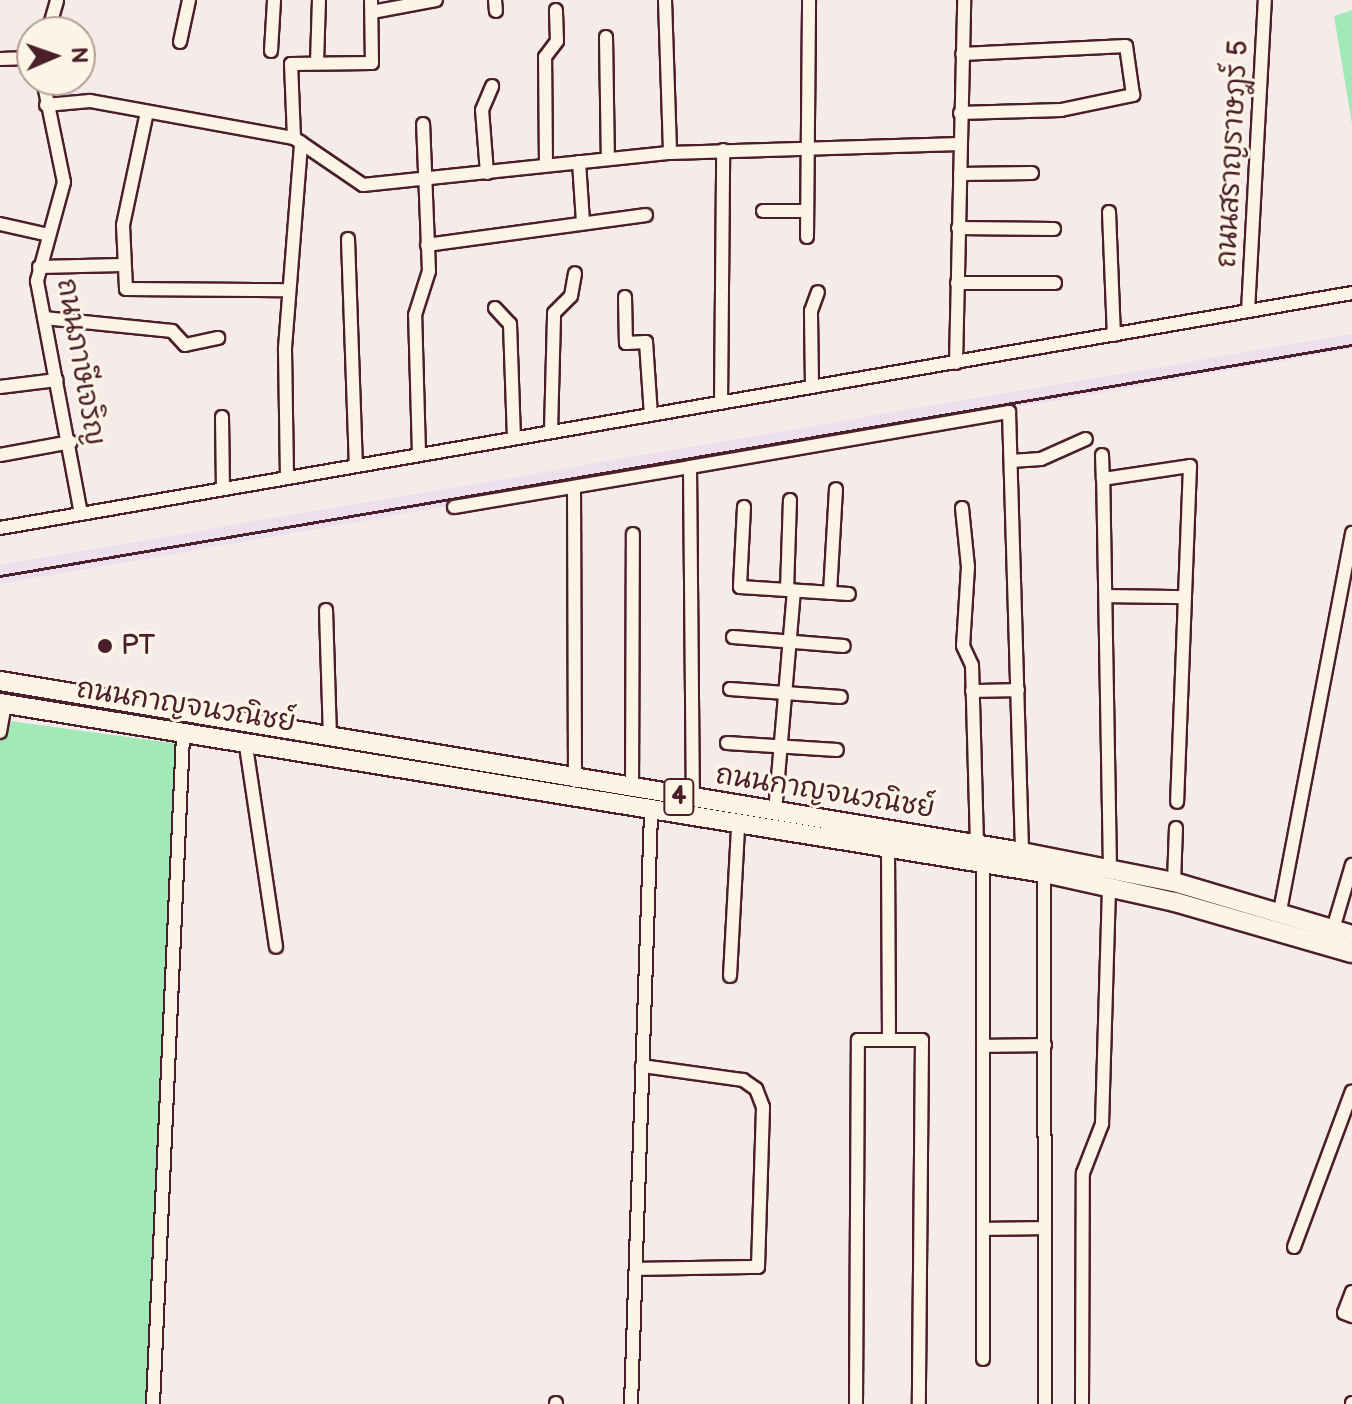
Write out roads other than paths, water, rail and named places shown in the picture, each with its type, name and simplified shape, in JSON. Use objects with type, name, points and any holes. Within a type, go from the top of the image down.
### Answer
[{"type":"highway","name":"ถนนกาญจนวณิชย์","points":[[0,681],[575,781],[775,812],[981,851],[1044,873],[1174,882],[1280,911],[1352,935]]},
{"type":"highway","name":"ถนนกาญจนวณิชย์","points":[[3,704],[651,813],[888,849],[1022,852],[1352,953]]},
{"type":"street","points":[[180,42],[189,0]]},
{"type":"street","points":[[271,51],[274,0]]},
{"type":"street","points":[[317,63],[319,0]]},
{"type":"street","points":[[287,477],[288,290],[297,140],[291,64],[372,63],[372,6],[436,0]]},
{"type":"street","points":[[665,0],[670,153]]},
{"type":"street","points":[[807,237],[809,0]]},
{"type":"street","points":[[956,363],[964,0]]},
{"type":"street","name":"ถนนสราญราษฎร์ 5","points":[[1248,311],[1265,0]]},
{"type":"street","points":[[546,165],[545,57],[557,41],[556,10]]},
{"type":"street","points":[[606,37],[608,158]]},
{"type":"street","points":[[960,113],[1061,110],[1133,95],[1126,46],[962,54]]},
{"type":"street","points":[[487,173],[482,110],[492,86]]},
{"type":"street","name":"ถนนภาษีเจริญ","points":[[45,96],[64,182],[39,267],[44,318],[71,442],[81,514]]},
{"type":"street","points":[[46,105],[90,101],[297,140],[358,184],[425,180],[670,153],[960,144]]},
{"type":"street","points":[[147,112],[124,219],[122,265],[129,292],[288,290]]},
{"type":"street","points":[[419,454],[415,315],[429,275],[423,124]]},
{"type":"street","points":[[721,403],[723,150]]},
{"type":"street","points":[[579,162],[583,222]]},
{"type":"street","points":[[960,174],[1032,173]]},
{"type":"street","points":[[763,211],[807,211]]},
{"type":"street","points":[[1109,212],[1114,335]]},
{"type":"street","points":[[427,245],[646,215]]},
{"type":"street","points":[[0,224],[49,235]]},
{"type":"street","points":[[958,228],[1054,229]]},
{"type":"street","points":[[348,239],[356,465]]},
{"type":"street","points":[[39,267],[122,265]]},
{"type":"street","points":[[551,431],[554,313],[571,296],[575,273]]},
{"type":"street","points":[[957,283],[1055,283]]},
{"type":"street","points":[[812,386],[811,311],[818,292]]},
{"type":"street","points":[[0,528],[1352,293]]},
{"type":"street","points":[[625,297],[626,343],[646,342],[651,415]]},
{"type":"street","points":[[495,308],[510,324],[514,438]]},
{"type":"street","points":[[44,318],[172,331],[185,345],[218,338]]},
{"type":"street","points":[[0,387],[57,380]]},
{"type":"street","points":[[454,507],[1009,412],[1022,852]]},
{"type":"street","points":[[222,417],[223,488]]},
{"type":"street","points":[[1011,461],[1041,459],[1086,439]]},
{"type":"street","points":[[0,455],[71,442]]},
{"type":"street","points":[[1082,1404],[1083,1173],[1102,1129],[1109,878],[1108,596],[1102,455]]},
{"type":"street","points":[[1103,479],[1190,466],[1177,802]]},
{"type":"street","points":[[690,467],[693,799]]},
{"type":"street","points":[[574,487],[575,781]]},
{"type":"street","points":[[830,593],[836,489]]},
{"type":"street","points":[[775,812],[789,641],[790,500]]},
{"type":"street","points":[[744,507],[740,587],[849,594]]},
{"type":"street","points":[[962,508],[968,567],[963,646],[972,691],[981,851],[983,1359]]},
{"type":"street","points":[[1280,911],[1352,533]]},
{"type":"street","points":[[632,790],[633,534]]},
{"type":"street","points":[[1108,596],[1184,597]]},
{"type":"street","points":[[326,610],[330,738]]},
{"type":"street","points":[[733,637],[844,646]]},
{"type":"street","points":[[730,689],[841,697]]},
{"type":"street","points":[[972,691],[1018,690]]},
{"type":"street","points":[[0,732],[3,704]]},
{"type":"street","points":[[153,1404],[183,735]]},
{"type":"street","points":[[727,743],[837,750]]},
{"type":"street","points":[[246,746],[276,947]]},
{"type":"street","points":[[631,1404],[638,1269],[651,813]]},
{"type":"street","points":[[730,976],[738,826]]},
{"type":"street","points":[[1174,882],[1176,828]]},
{"type":"street","points":[[888,849],[889,1040]]},
{"type":"street","points":[[1333,929],[1352,865]]},
{"type":"street","points":[[1044,873],[1045,1404]]},
{"type":"street","points":[[856,1404],[858,1040],[922,1040],[919,1404]]},
{"type":"street","points":[[983,1046],[1045,1045]]},
{"type":"street","points":[[638,1269],[758,1267],[763,1107],[756,1089],[743,1080],[642,1066]]},
{"type":"street","points":[[1294,1247],[1352,1091]]},
{"type":"street","points":[[984,1229],[1045,1228]]},
{"type":"street","points":[[1352,1292],[1344,1313],[1352,1316]]},
{"type":"railway","points":[[0,576],[1352,345]]},
{"type":"place","name":"PT","points":[[105,646]]}]
